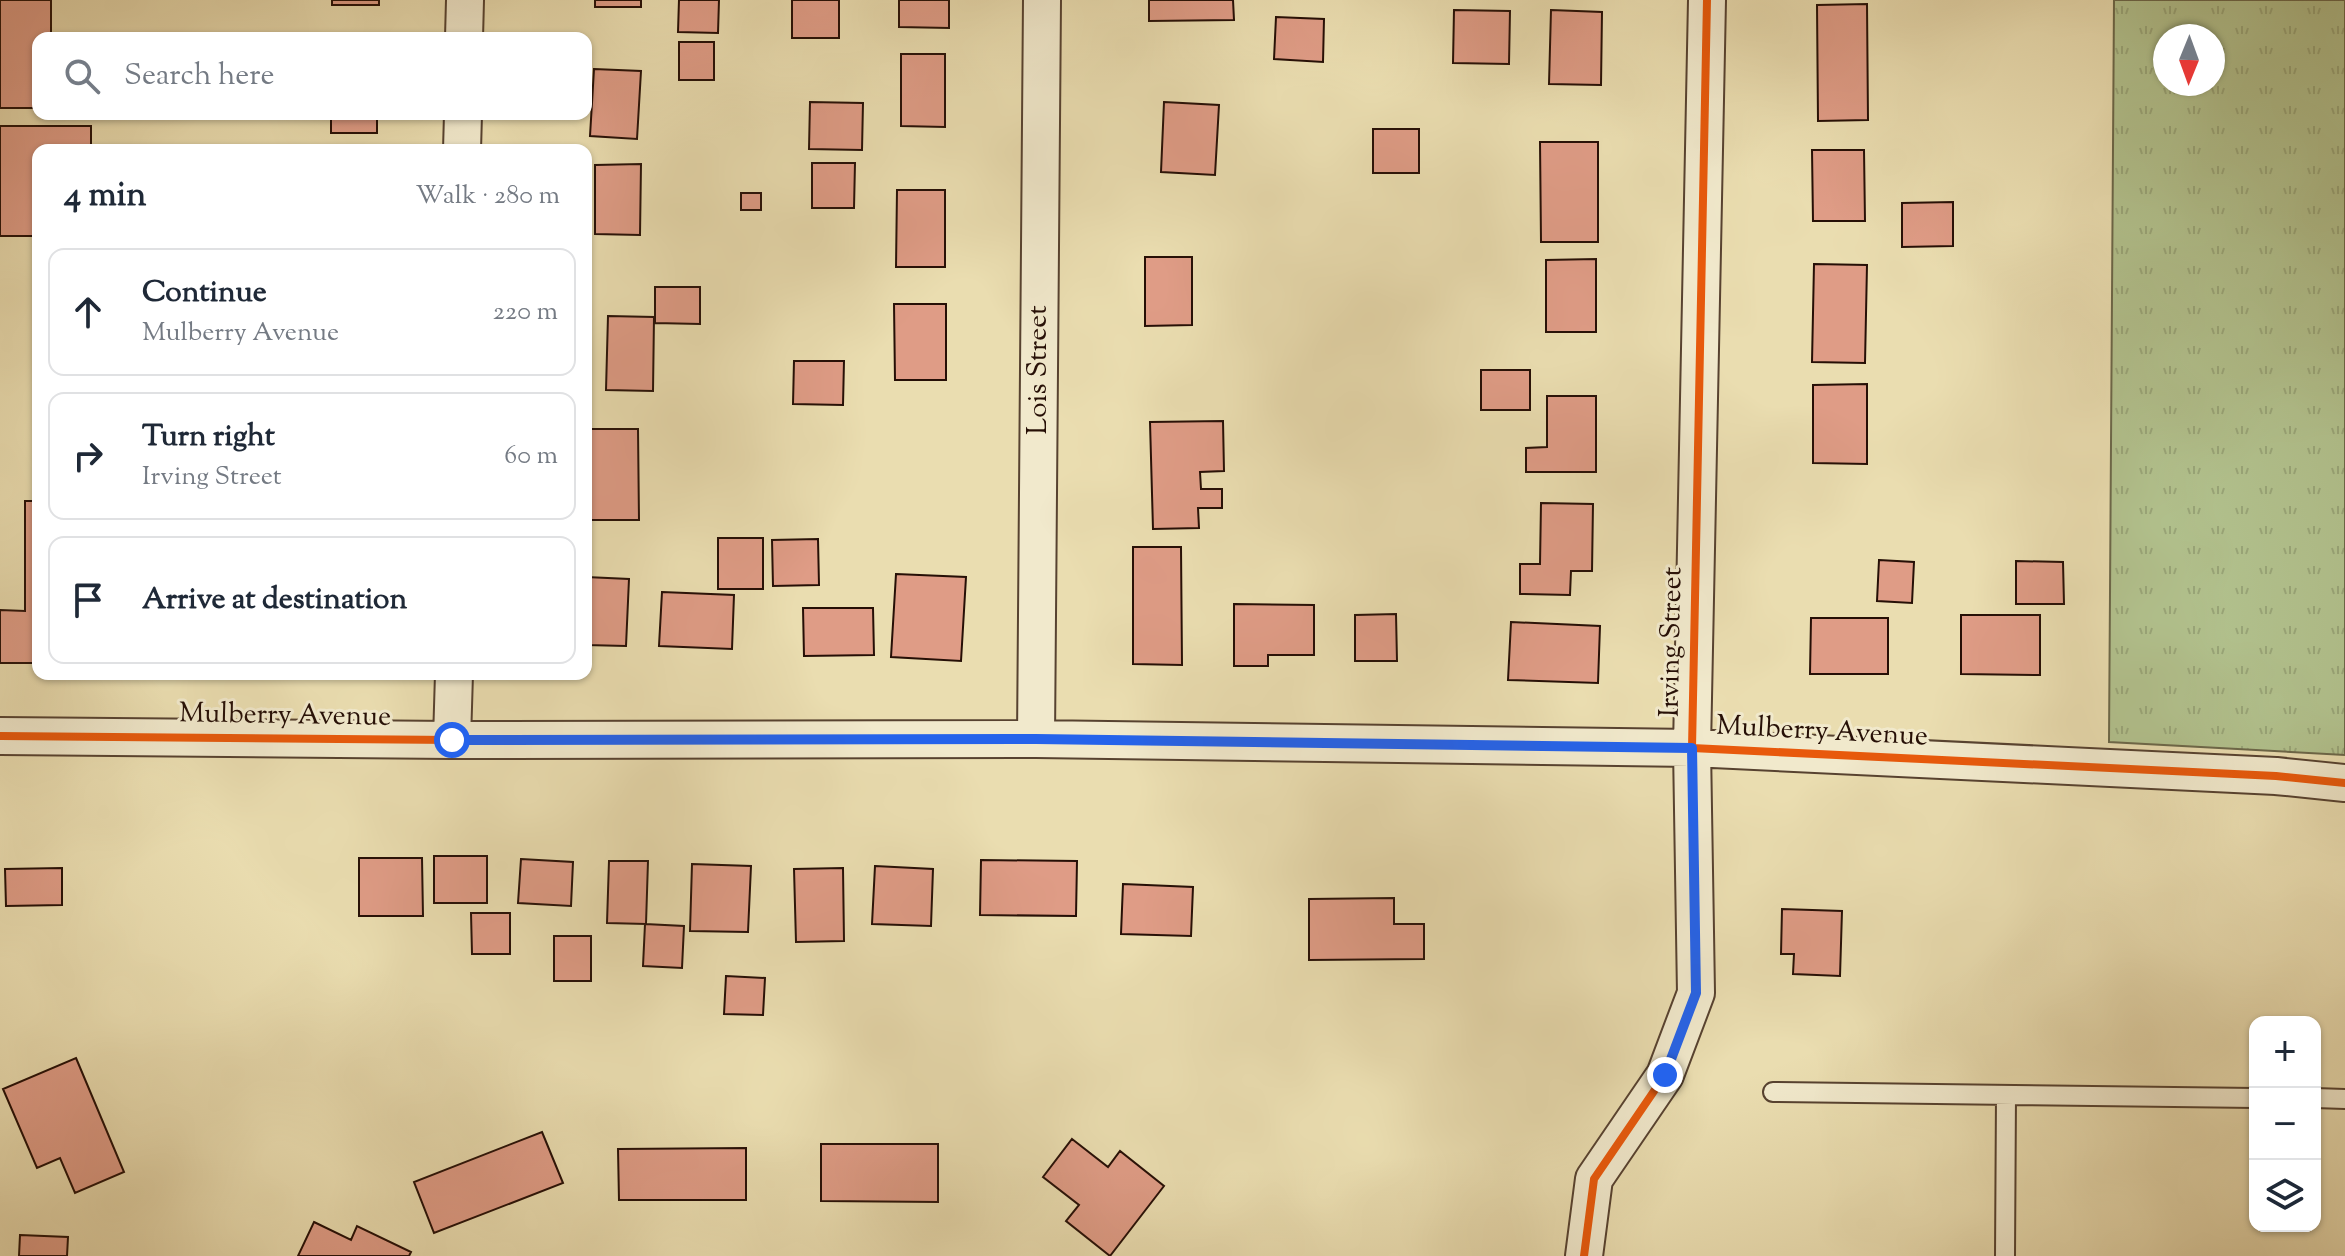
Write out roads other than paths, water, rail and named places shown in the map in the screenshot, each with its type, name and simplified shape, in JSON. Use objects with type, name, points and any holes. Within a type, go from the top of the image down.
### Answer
[{"type":"street","points":[[464,32],[465,0]]},
{"type":"street","name":"Lois Street","points":[[1036,739],[1042,0]]},
{"type":"street","name":"Irving Street","points":[[1584,1256],[1594,1179],[1665,1075],[1696,993],[1692,748],[1707,0]]},
{"type":"street","points":[[462,144],[463,120]]},
{"type":"street","points":[[452,740],[454,680]]},
{"type":"street","name":"Mulberry Avenue","points":[[0,736],[452,740],[1036,739],[1692,748],[2276,776],[2345,783]]},
{"type":"lane","points":[[1773,1092],[2249,1098]]},
{"type":"lane","points":[[2005,1256],[2006,1096]]},
{"type":"lane","points":[[2321,1098],[2345,1099]]}]
